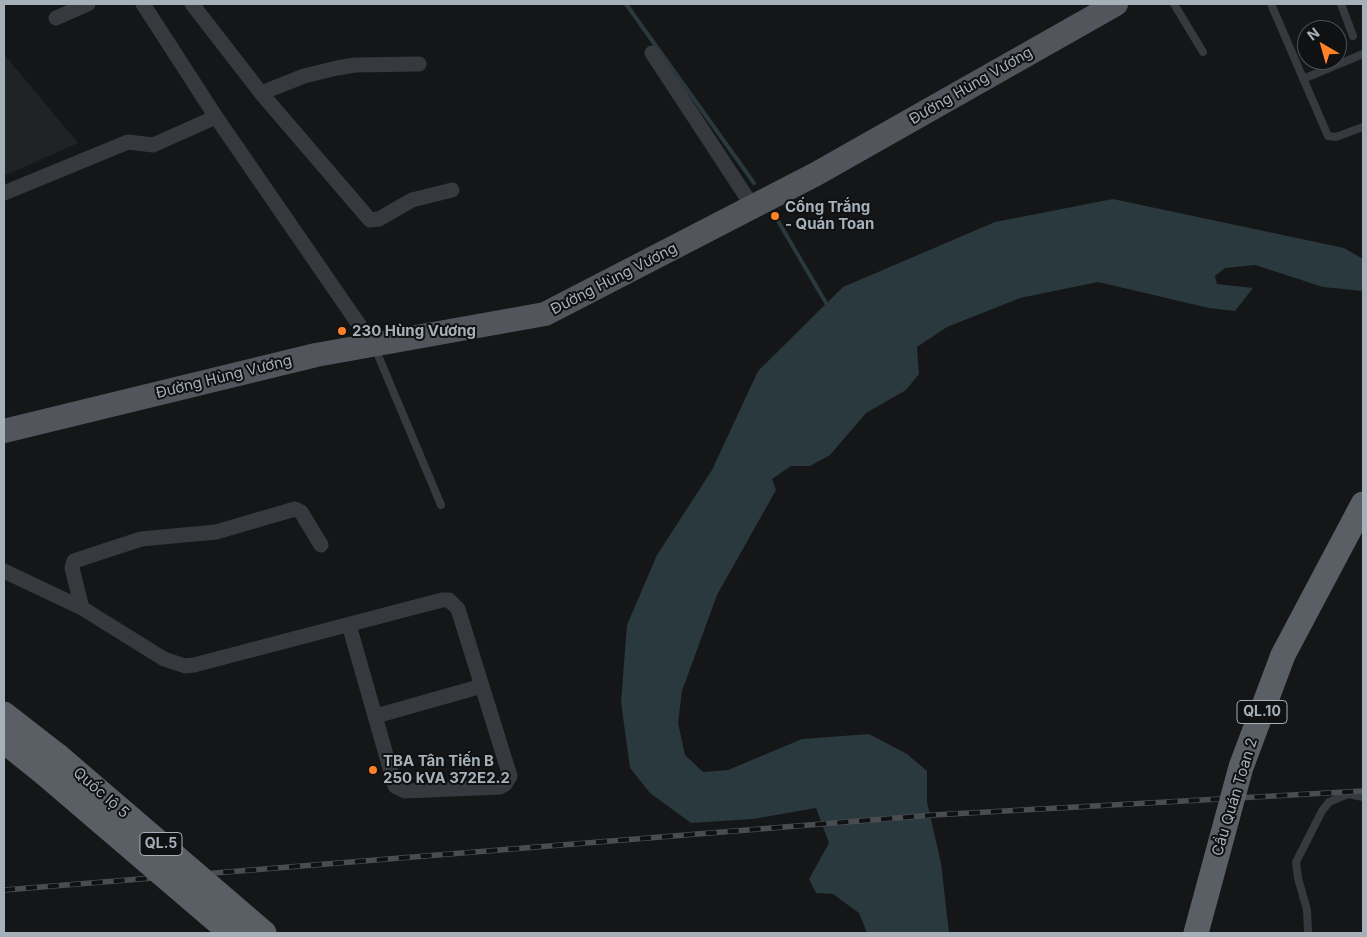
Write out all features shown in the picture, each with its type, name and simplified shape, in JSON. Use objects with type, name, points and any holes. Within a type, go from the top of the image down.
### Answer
[{"type":"highway","name":"Cầu Quán Toan 2","points":[[1196,933],[1241,767],[1280,664],[1363,504]]},
{"type":"highway","name":"Cầu Quán Toan 2","points":[[1214,933],[1256,766],[1293,669],[1363,535]]},
{"type":"highway","name":"Quốc lộ 5","points":[[4,714],[51,764],[231,933]]},
{"type":"highway","name":"Quốc lộ 5","points":[[4,741],[51,764],[264,933]]},
{"type":"main road","name":"Đường Hùng Vương","points":[[4,431],[316,355],[545,314],[753,207],[1116,4]]},
{"type":"street","points":[[56,18],[88,4]]},
{"type":"street","points":[[143,4],[216,117],[373,346]]},
{"type":"street","points":[[192,4],[261,93],[370,220],[379,220],[412,200],[452,190]]},
{"type":"street","points":[[652,53],[753,207]]},
{"type":"street","points":[[261,93],[304,76],[337,68],[355,65],[419,64]]},
{"type":"street","points":[[4,193],[128,142],[149,146],[216,117]]},
{"type":"street","points":[[82,608],[72,568],[74,561],[141,539],[216,532],[295,508],[300,512],[321,545]]},
{"type":"street","points":[[4,571],[82,608],[164,660],[185,666],[194,666],[442,600],[449,600],[458,609],[510,776],[508,780],[500,786],[405,791],[400,789],[393,780],[349,625]]},
{"type":"street","points":[[376,716],[482,686]]},
{"type":"lane","points":[[1174,4],[1203,52]]},
{"type":"lane","points":[[1271,4],[1328,136],[1336,137],[1363,127]]},
{"type":"lane","points":[[1341,4],[1354,36]]},
{"type":"lane","points":[[1303,79],[1363,54]]},
{"type":"lane","points":[[373,346],[441,505]]},
{"type":"lane","points":[[1308,933],[1307,910],[1298,878],[1296,862],[1322,811],[1329,802],[1348,794],[1363,797]]},
{"type":"shaded area","points":[[4,54],[78,143],[4,176]]},
{"type":"shaded area","points":[[1113,199],[1344,248],[1363,259],[1363,291],[1323,287],[1255,265],[1225,268],[1215,276],[1217,284],[1253,288],[1235,311],[1209,308],[1098,282],[1020,298],[947,327],[917,347],[919,374],[906,390],[866,413],[830,455],[810,466],[791,466],[772,479],[776,490],[717,595],[682,691],[678,723],[685,755],[703,772],[728,770],[802,739],[869,734],[907,754],[927,771],[927,802],[941,863],[949,933],[867,933],[859,913],[833,894],[816,893],[809,879],[829,843],[816,808],[753,819],[691,823],[650,793],[630,768],[621,702],[627,625],[657,555],[712,470],[758,371],[843,287],[995,222]]},
{"type":"waterway","points":[[626,4],[754,183]]},
{"type":"waterway","points":[[778,221],[829,308]]},
{"type":"railway","points":[[4,890],[933,815],[1363,791]]},
{"type":"place","name":"Cống Trắng - Quán Toan","points":[[775,216]]},
{"type":"place","name":"230 Hùng Vương","points":[[342,331]]},
{"type":"place","name":"TBA Tân Tiến B 250 kVA 372E2.2","points":[[373,770]]}]
